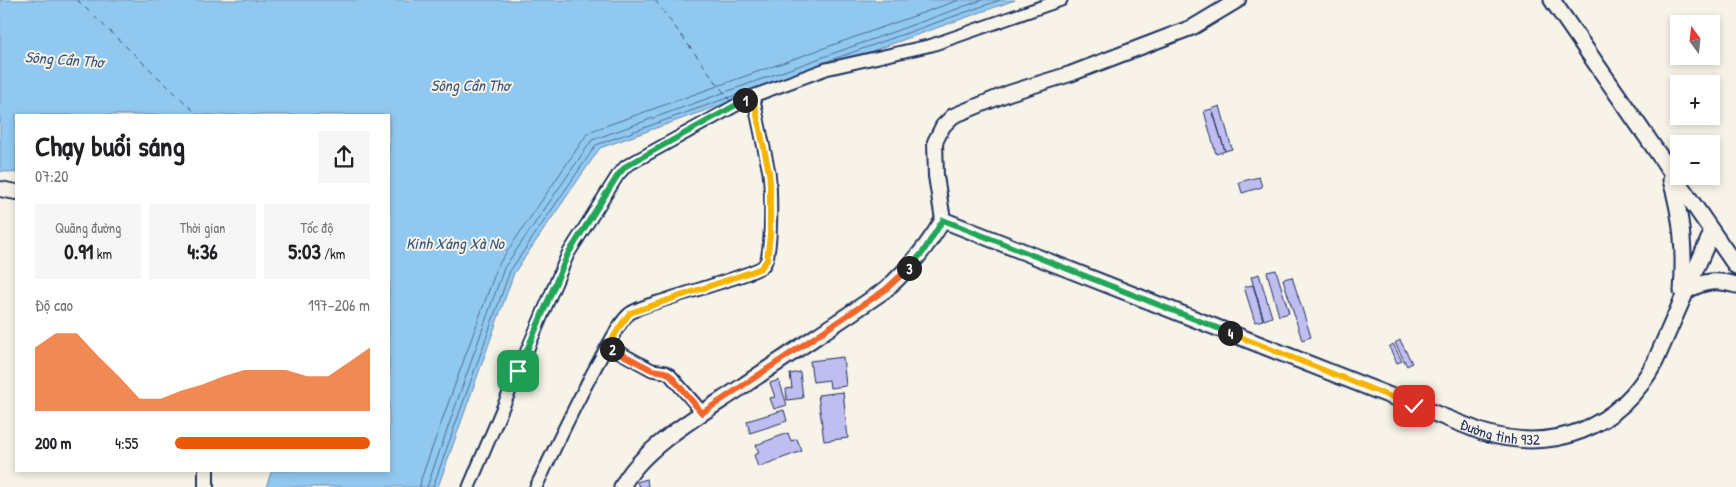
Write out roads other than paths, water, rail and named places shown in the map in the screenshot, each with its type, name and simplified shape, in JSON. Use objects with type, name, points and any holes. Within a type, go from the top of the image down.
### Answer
[{"type":"main road","points":[[1556,5],[1736,266]]},
{"type":"main road","points":[[1663,160],[1670,176],[1678,206],[1682,232],[1683,296]]},
{"type":"main road","name":"Đường tỉnh 932","points":[[943,220],[1482,432],[1511,440],[1541,440],[1571,435],[1598,423],[1621,407],[1631,397],[1648,375],[1712,232]]},
{"type":"main road","points":[[622,487],[633,469],[646,455],[702,413],[885,290],[916,259],[934,236],[943,220]]},
{"type":"main road","points":[[1683,296],[1699,283],[1725,282],[1736,285]]},
{"type":"street","points":[[469,487],[568,254],[618,175],[626,166],[753,96],[826,69],[959,37],[1061,0]]},
{"type":"street","points":[[943,220],[936,176],[935,142],[943,126],[954,116],[1009,93],[1070,74],[1193,27],[1238,0]]},
{"type":"street","points":[[536,487],[596,366],[630,313],[743,275],[761,268],[765,264],[770,235],[770,183],[753,96]]},
{"type":"street","points":[[0,188],[15,192]]},
{"type":"street","points":[[608,346],[652,370],[665,372],[670,375],[702,413]]},
{"type":"street","points":[[206,472],[206,487]]},
{"type":"water","points":[[0,0],[1015,0],[600,148],[514,273],[438,487],[266,487],[271,472],[390,472],[390,114],[15,114],[15,173],[0,171]]},
{"type":"water label","name":"Sông Cần Thơ","points":[[64,59]]},
{"type":"water label","name":"Sông Cần Thơ","points":[[470,85]]},
{"type":"water label","name":"Kinh Xáng Xà No","points":[[455,243]]}]
